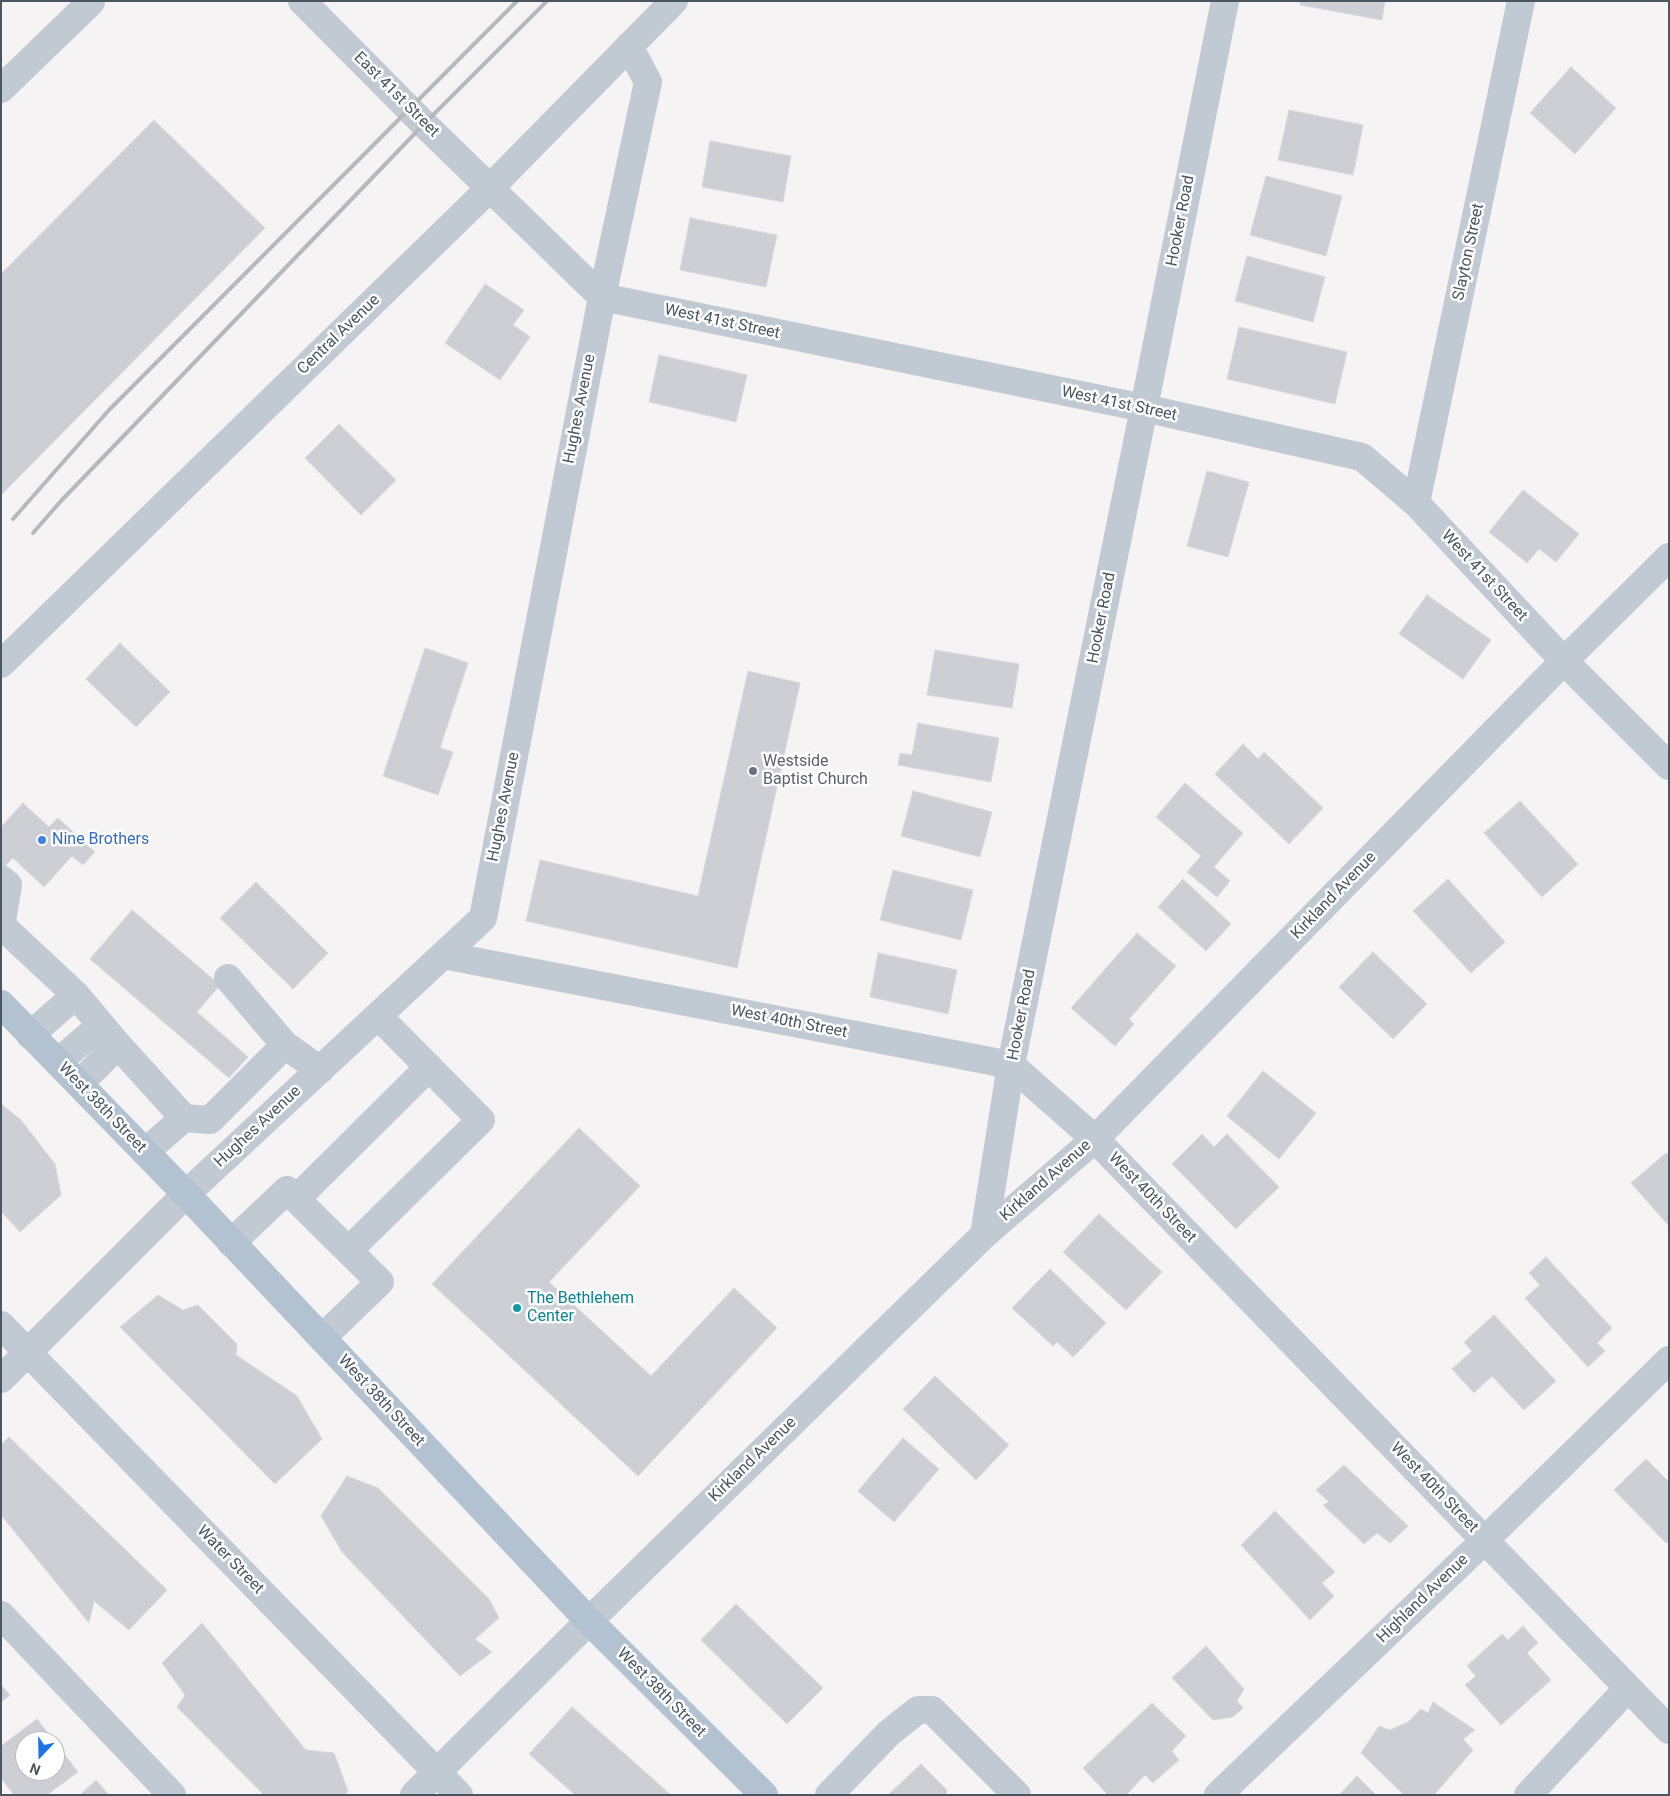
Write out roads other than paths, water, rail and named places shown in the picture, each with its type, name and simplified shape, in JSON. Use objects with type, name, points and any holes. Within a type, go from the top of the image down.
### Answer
[{"type":"main road","name":"West 38th Street","points":[[1,1004],[186,1194],[588,1621],[764,1795]]},
{"type":"street","name":"East 41st Street","points":[[302,1],[489,189]]},
{"type":"street","name":"Central Avenue","points":[[1,664],[489,189],[674,1]]},
{"type":"street","name":"Hooker Road","points":[[984,1235],[1012,1065],[1225,1]]},
{"type":"street","name":"Slayton Street","points":[[1416,503],[1521,1]]},
{"type":"street","points":[[1,89],[91,2]]},
{"type":"street","name":"Hughes Avenue","points":[[1,1379],[186,1194],[483,918],[602,297],[648,82],[629,46]]},
{"type":"street","points":[[489,189],[602,297]]},
{"type":"street","name":"West 41st Street","points":[[602,297],[1144,408],[1362,457],[1416,503],[1564,661],[1669,766]]},
{"type":"street","name":"Kirkland Avenue","points":[[414,1795],[588,1621],[984,1235],[1095,1140],[1564,661],[1669,557]]},
{"type":"street","points":[[1,879],[8,885],[2,926],[76,995],[184,1118],[210,1120],[285,1045]]},
{"type":"street","name":"West 40th Street","points":[[443,955],[1012,1065],[1095,1140],[1669,1730]]},
{"type":"street","points":[[228,978],[285,1045],[320,1070]]},
{"type":"street","points":[[30,1035],[76,995]]},
{"type":"street","points":[[348,1250],[481,1120],[378,1016]]},
{"type":"street","points":[[58,1062],[110,1035]]},
{"type":"street","points":[[79,1084],[110,1035]]},
{"type":"street","points":[[296,1199],[429,1067]]},
{"type":"street","points":[[145,1152],[184,1118]]},
{"type":"street","points":[[232,1243],[287,1190],[380,1282],[322,1338]]},
{"type":"street","name":"Water Street","points":[[1,1325],[459,1795]]},
{"type":"street","name":"Highland Avenue","points":[[1218,1795],[1485,1540],[1669,1360]]},
{"type":"street","points":[[1,1615],[172,1795]]},
{"type":"street","points":[[1528,1795],[1628,1688]]},
{"type":"street","points":[[829,1795],[889,1733],[918,1710],[932,1710],[1017,1795]]},
{"type":"railway","points":[[13,519],[109,410],[517,1]]},
{"type":"railway","points":[[33,533],[60,502],[424,124],[547,1]]},
{"type":"place","name":"Westside Baptist Church","points":[[753,771]]},
{"type":"place","name":"Nine Brothers","points":[[42,840]]},
{"type":"place","name":"The Bethlehem Center","points":[[517,1308]]}]
